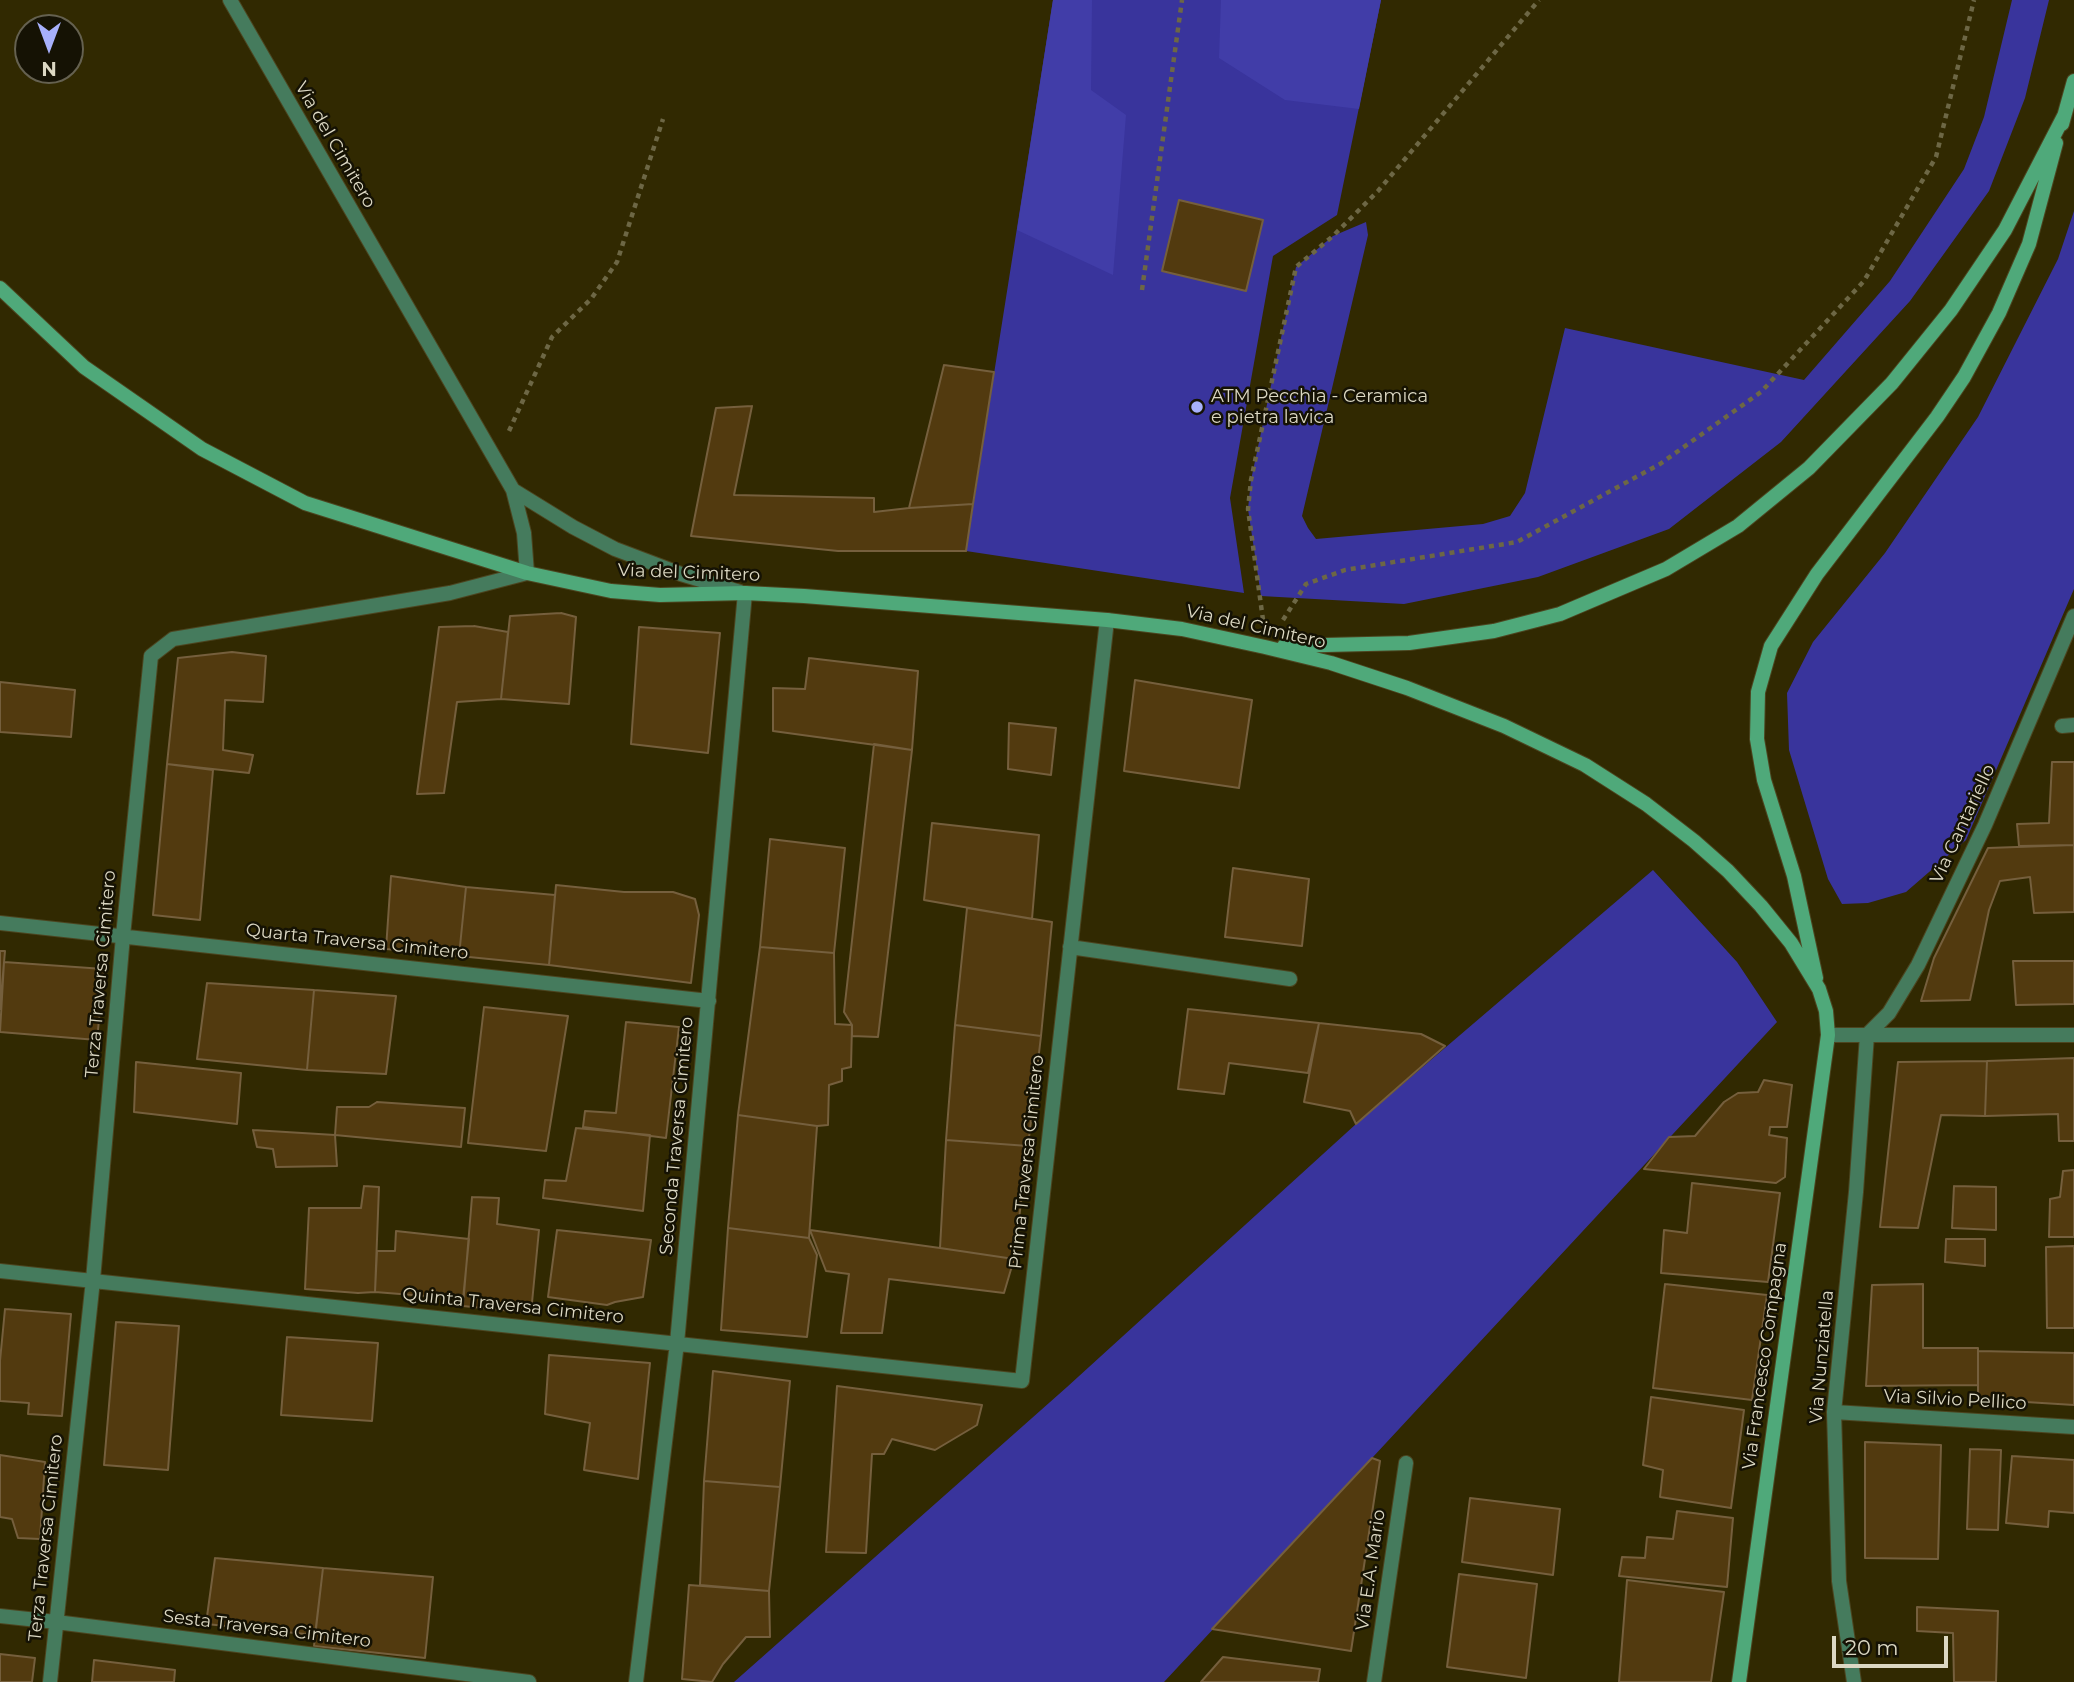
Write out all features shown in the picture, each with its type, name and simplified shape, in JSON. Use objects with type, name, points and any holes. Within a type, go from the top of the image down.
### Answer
[{"type":"main road","points":[[1819,989],[1794,876],[1764,780],[1757,738],[1758,692],[1771,646],[1817,575],[1937,417],[1964,377],[1999,313],[2029,244],[2074,81]]},
{"type":"main road","points":[[1265,647],[1409,643],[1507,627],[1560,614],[1666,569],[1738,526],[1809,468],[1892,383],[1951,310],[2005,230],[2064,117]]},
{"type":"main road","name":"Via del Cimitero","points":[[0,288],[85,367],[202,449],[304,503],[527,573],[611,591],[660,594],[745,593],[1107,620],[1182,629],[1331,663],[1407,688],[1504,726],[1586,765],[1646,804],[1728,871],[1791,943],[1819,989],[1826,1011],[1828,1035]]},
{"type":"main road","name":"Via Francesco Compagna","points":[[1739,1682],[1828,1035]]},
{"type":"street","name":"Via del Cimitero","points":[[230,0],[513,490],[524,533],[527,573]]},
{"type":"street","points":[[513,490],[615,549],[681,574],[745,593]]},
{"type":"street","name":"Terza Traversa Cimitero","points":[[50,1682],[93,1280],[151,656],[173,639],[450,593],[527,573]]},
{"type":"street","name":"Seconda Traversa Cimitero","points":[[636,1682],[677,1343],[745,593]]},
{"type":"street","name":"Via Cantariello","points":[[1867,1035],[1889,1013],[1918,965],[1985,825],[2074,616]]},
{"type":"street","name":"Prima Traversa Cimitero","points":[[1022,1381],[1107,620]]},
{"type":"street","name":"Quarta Traversa Cimitero","points":[[0,923],[709,1001]]},
{"type":"street","points":[[1070,947],[1290,979]]},
{"type":"street","points":[[1828,1035],[2074,1035]]},
{"type":"street","name":"Via Nunziatella","points":[[1854,1682],[1839,1581],[1834,1412],[1856,1192],[1867,1035]]},
{"type":"street","name":"Quinta Traversa Cimitero","points":[[0,1271],[1022,1381]]},
{"type":"street","name":"Via Silvio Pellico","points":[[1834,1412],[2074,1427]]},
{"type":"street","name":"Via E.A. Mario","points":[[1374,1682],[1406,1463]]},
{"type":"street","name":"Sesta Traversa Cimitero","points":[[0,1616],[529,1682]]},
{"type":"path","points":[[1142,290],[1182,0]]},
{"type":"path","points":[[1265,647],[1261,596],[1248,509],[1251,480],[1296,267],[1333,236],[1378,191],[1539,0]]},
{"type":"path","points":[[1265,647],[1306,583],[1345,570],[1517,541],[1660,464],[1761,392],[1864,281],[1936,157],[1973,0]]},
{"type":"path","points":[[496,461],[552,337],[591,299],[617,262],[663,119]]},
{"type":"shaded area","points":[[1053,0],[1381,0],[1337,215],[1273,256],[1230,498],[1244,593],[966,551]]},
{"type":"shaded area","points":[[1053,0],[1092,0],[1091,90],[1126,115],[1113,275],[1017,230]]},
{"type":"shaded area","points":[[1221,0],[1381,0],[1359,109],[1285,100],[1219,58]]},
{"type":"shaded area","points":[[2012,0],[2049,0],[2025,98],[1989,191],[1910,301],[1781,442],[1669,529],[1538,577],[1404,604],[1261,596],[1248,509],[1251,480],[1296,267],[1333,236],[1366,222],[1368,235],[1302,516],[1308,528],[1316,539],[1483,524],[1510,516],[1525,493],[1565,328],[1804,380],[1890,281],[1964,169],[1984,117]]},
{"type":"shaded area","points":[[2074,211],[2074,589],[1966,840],[1906,892],[1868,903],[1842,904],[1828,879],[1789,750],[1787,693],[1813,642],[1885,553],[1978,417],[2058,259]]},
{"type":"shaded area","points":[[1653,870],[1737,962],[1777,1022],[1164,1682],[734,1682],[1067,1387],[1356,1124]]},
{"type":"building","points":[[1179,200],[1263,220],[1246,291],[1162,271]]},
{"type":"building","points":[[944,365],[994,372],[973,504],[909,508]]},
{"type":"building","points":[[752,406],[734,495],[874,498],[874,512],[973,504],[966,551],[838,551],[691,536],[716,408]]},
{"type":"building","points":[[561,613],[576,617],[569,704],[501,699],[510,616]]},
{"type":"building","points":[[474,626],[508,632],[501,699],[457,702],[444,793],[417,794],[439,627]]},
{"type":"building","points":[[639,627],[720,633],[708,753],[631,744]]},
{"type":"building","points":[[232,652],[266,656],[263,702],[225,700],[223,750],[253,755],[249,773],[167,764],[178,658]]},
{"type":"building","points":[[809,658],[918,671],[912,750],[773,731],[773,688],[805,689]]},
{"type":"building","points":[[1135,680],[1252,700],[1239,788],[1124,771]]},
{"type":"building","points":[[0,682],[75,690],[71,737],[0,732]]},
{"type":"building","points":[[1009,723],[1056,728],[1051,775],[1008,769]]},
{"type":"building","points":[[874,744],[912,750],[878,1037],[852,1036],[852,1025],[844,1012]]},
{"type":"building","points":[[2052,762],[2074,762],[2074,845],[2019,846],[2017,824],[2049,823]]},
{"type":"building","points":[[167,764],[213,770],[200,920],[153,915]]},
{"type":"building","points":[[932,823],[1039,835],[1032,919],[924,900]]},
{"type":"building","points":[[770,839],[845,848],[834,953],[760,947]]},
{"type":"building","points":[[2074,845],[2074,912],[2034,913],[2030,877],[2000,881],[1989,910],[1970,1000],[1921,1001],[1934,958],[1988,848]]},
{"type":"building","points":[[1233,868],[1309,879],[1302,946],[1225,937]]},
{"type":"building","points":[[391,876],[466,887],[459,956],[386,949]]},
{"type":"building","points":[[556,885],[624,892],[673,892],[695,899],[699,915],[691,983],[549,965]]},
{"type":"building","points":[[466,887],[555,895],[549,965],[459,956]]},
{"type":"building","points":[[967,908],[1052,922],[1041,1036],[955,1025]]},
{"type":"building","points":[[760,947],[834,953],[835,1024],[852,1025],[851,1067],[842,1069],[842,1081],[829,1085],[828,1125],[817,1126],[738,1115]]},
{"type":"building","points":[[0,951],[5,951],[0,1009]]},
{"type":"building","points":[[2013,961],[2074,961],[2074,1004],[2016,1005]]},
{"type":"building","points":[[4,962],[104,969],[97,1040],[0,1032]]},
{"type":"building","points":[[207,983],[314,990],[307,1070],[197,1059]]},
{"type":"building","points":[[314,990],[396,996],[386,1074],[307,1070]]},
{"type":"building","points":[[484,1007],[568,1016],[546,1151],[468,1143]]},
{"type":"building","points":[[1188,1009],[1319,1023],[1308,1073],[1229,1063],[1224,1094],[1178,1089]]},
{"type":"building","points":[[626,1022],[679,1027],[666,1138],[583,1127],[585,1111],[616,1113]]},
{"type":"building","points":[[1319,1023],[1421,1034],[1445,1046],[1356,1124],[1350,1111],[1304,1102]]},
{"type":"building","points":[[955,1025],[1041,1036],[1028,1146],[946,1140]]},
{"type":"building","points":[[2074,1058],[2074,1141],[2059,1141],[2058,1114],[1985,1116],[1987,1061]]},
{"type":"building","points":[[1987,1061],[1985,1116],[1941,1115],[1918,1228],[1880,1227],[1898,1062]]},
{"type":"building","points":[[136,1062],[241,1073],[237,1124],[134,1112]]},
{"type":"building","points":[[1764,1080],[1792,1085],[1787,1127],[1770,1127],[1769,1135],[1787,1138],[1785,1177],[1776,1183],[1644,1169],[1669,1137],[1695,1136],[1724,1102],[1738,1093],[1758,1092]]},
{"type":"building","points":[[377,1102],[465,1108],[461,1147],[335,1135],[337,1107],[369,1107]]},
{"type":"building","points":[[738,1115],[817,1126],[809,1238],[728,1228]]},
{"type":"building","points":[[576,1128],[650,1135],[643,1211],[543,1198],[545,1180],[566,1181]]},
{"type":"building","points":[[253,1130],[335,1135],[337,1166],[276,1167],[273,1149],[257,1147]]},
{"type":"building","points":[[946,1140],[1028,1146],[1014,1259],[940,1248]]},
{"type":"building","points":[[2074,1170],[2074,1237],[2049,1237],[2050,1199],[2060,1197],[2063,1171]]},
{"type":"building","points":[[1692,1183],[1780,1193],[1768,1282],[1661,1273],[1664,1230],[1687,1233]]},
{"type":"building","points":[[364,1186],[379,1187],[375,1292],[305,1289],[309,1208],[361,1208]]},
{"type":"building","points":[[1954,1186],[1996,1187],[1996,1230],[1952,1228]]},
{"type":"building","points":[[472,1197],[499,1198],[497,1224],[539,1230],[531,1313],[463,1306]]},
{"type":"building","points":[[728,1228],[809,1238],[817,1255],[807,1337],[721,1330]]},
{"type":"building","points":[[557,1230],[651,1240],[643,1297],[607,1305],[548,1297]]},
{"type":"building","points":[[810,1230],[1014,1259],[1004,1293],[889,1279],[882,1333],[841,1333],[849,1274],[826,1271]]},
{"type":"building","points":[[396,1231],[469,1239],[463,1299],[375,1292],[377,1251],[395,1251]]},
{"type":"building","points":[[1946,1239],[1985,1239],[1985,1266],[1945,1262]]},
{"type":"building","points":[[2074,1246],[2074,1328],[2047,1328],[2046,1247]]},
{"type":"building","points":[[1665,1284],[1767,1295],[1752,1400],[1653,1388]]},
{"type":"building","points":[[1923,1284],[1923,1348],[1978,1348],[1978,1385],[1866,1386],[1872,1285]]},
{"type":"building","points":[[5,1309],[71,1314],[62,1416],[28,1414],[29,1403],[0,1401],[0,1361]]},
{"type":"building","points":[[116,1322],[179,1326],[168,1470],[104,1465]]},
{"type":"building","points":[[287,1337],[378,1343],[372,1421],[281,1415]]},
{"type":"building","points":[[1978,1351],[2074,1353],[2074,1405],[1978,1399]]},
{"type":"building","points":[[549,1355],[650,1363],[638,1479],[584,1470],[590,1423],[545,1414]]},
{"type":"building","points":[[713,1371],[790,1381],[780,1487],[704,1481]]},
{"type":"building","points":[[837,1386],[982,1405],[977,1425],[935,1450],[892,1439],[884,1454],[872,1454],[866,1553],[826,1552]]},
{"type":"building","points":[[1651,1397],[1744,1410],[1731,1508],[1660,1497],[1663,1470],[1643,1465]]},
{"type":"building","points":[[1865,1442],[1941,1445],[1938,1559],[1865,1558]]},
{"type":"building","points":[[1970,1449],[2001,1450],[1998,1530],[1967,1529]]},
{"type":"building","points":[[0,1455],[45,1462],[40,1539],[18,1538],[12,1519],[0,1517]]},
{"type":"building","points":[[2012,1456],[2074,1460],[2074,1513],[2049,1511],[2048,1527],[2006,1523]]},
{"type":"building","points":[[1372,1458],[1380,1461],[1351,1651],[1212,1629]]},
{"type":"building","points":[[704,1481],[780,1487],[769,1591],[700,1585]]},
{"type":"building","points":[[1470,1498],[1560,1509],[1553,1575],[1462,1562]]},
{"type":"building","points":[[1677,1511],[1733,1518],[1727,1587],[1619,1576],[1622,1557],[1645,1558],[1647,1537],[1673,1539]]},
{"type":"building","points":[[215,1558],[323,1568],[315,1635],[206,1624]]},
{"type":"building","points":[[323,1568],[433,1577],[425,1658],[314,1646]]},
{"type":"building","points":[[1459,1574],[1537,1584],[1526,1678],[1447,1667]]},
{"type":"building","points":[[1627,1580],[1724,1592],[1711,1682],[1619,1682]]},
{"type":"building","points":[[689,1585],[769,1591],[770,1637],[746,1637],[712,1682],[682,1679]]},
{"type":"building","points":[[1917,1607],[1998,1611],[1996,1682],[1954,1682],[1953,1633],[1917,1631]]},
{"type":"building","points":[[0,1654],[35,1658],[32,1682],[0,1682]]},
{"type":"building","points":[[1223,1657],[1320,1669],[1318,1682],[1201,1682]]},
{"type":"building","points":[[94,1660],[175,1670],[174,1682],[92,1682]]},
{"type":"place","name":"ATM Pecchia - Ceramica e pietra lavica","points":[[1197,407]]}]
